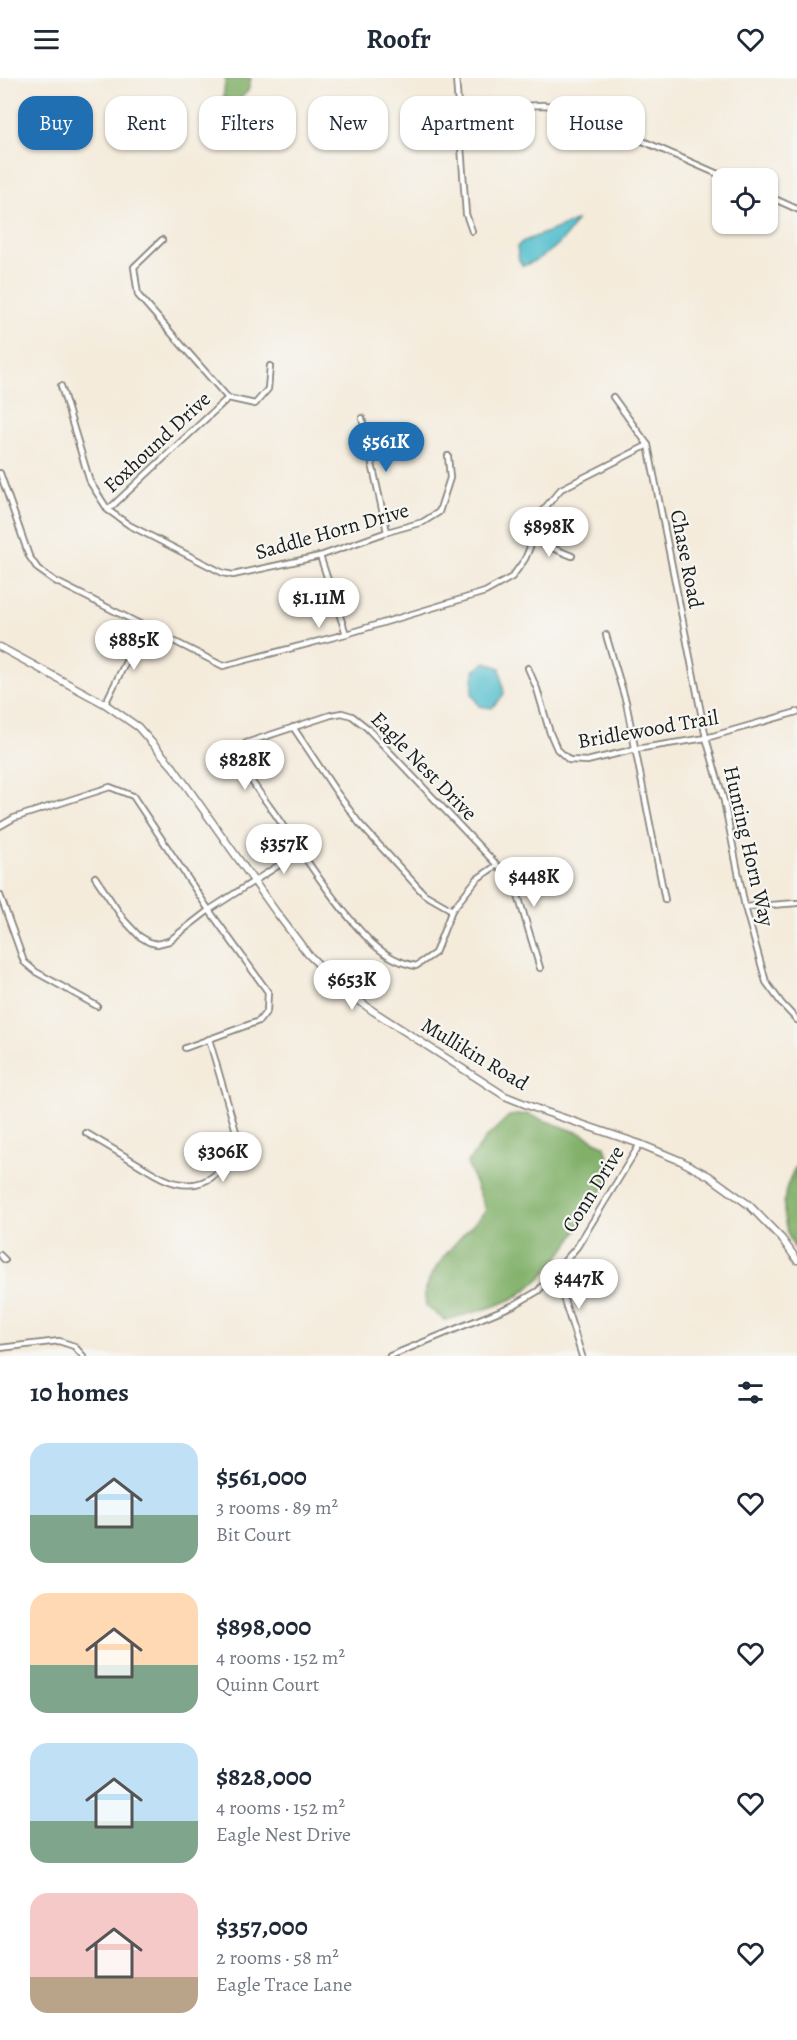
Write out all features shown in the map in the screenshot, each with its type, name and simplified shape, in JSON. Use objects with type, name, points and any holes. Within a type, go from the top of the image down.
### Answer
[{"type":"street","points":[[456,78],[457,96]]},
{"type":"street","points":[[535,107],[555,106],[604,124],[712,171]]},
{"type":"street","points":[[461,150],[466,214],[472,231]]},
{"type":"street","points":[[778,200],[797,209]]},
{"type":"street","points":[[162,240],[134,267],[138,296],[228,398],[255,404],[268,389],[270,366]]},
{"type":"street","name":"Saddle Horn Drive","points":[[61,386],[90,482],[108,510],[129,525],[223,573],[233,575],[320,556],[423,522],[439,512],[450,478],[448,456]]},
{"type":"street","name":"Chase Road","points":[[613,397],[648,445],[706,738]]},
{"type":"street","name":"Foxhound Drive","points":[[108,510],[228,398]]},
{"type":"street","points":[[362,418],[387,532]]},
{"type":"street","points":[[0,474],[29,556],[38,568],[55,581],[223,666],[346,634],[485,592],[512,577],[525,559],[543,510],[561,489],[648,445]]},
{"type":"street","points":[[533,540],[572,556]]},
{"type":"street","points":[[320,556],[346,634]]},
{"type":"street","points":[[105,704],[143,627]]},
{"type":"street","points":[[606,634],[626,702],[665,900]]},
{"type":"street","name":"Mullikin Road","points":[[0,647],[105,704],[138,727],[173,767],[308,954],[342,988],[373,1011],[505,1096],[640,1144],[681,1161],[709,1176],[765,1220],[797,1260]]},
{"type":"street","name":"Bridlewood Trail","points":[[528,668],[550,733],[557,749],[568,760],[587,761],[636,748],[706,738],[797,712]]},
{"type":"street","name":"Eagle Nest Drive","points":[[497,865],[477,879],[452,910],[435,952],[416,966],[396,961],[374,944],[352,921],[247,773],[240,754],[246,743],[293,727],[342,713],[352,716],[382,743],[497,865],[512,882],[540,968]]},
{"type":"street","points":[[293,727],[359,823],[424,894],[452,910]]},
{"type":"street","name":"Hunting Horn Way","points":[[706,738],[724,801],[745,907],[766,982],[797,1020]]},
{"type":"street","points":[[0,826],[14,818],[110,788],[133,796],[209,910],[268,992],[267,1011],[259,1021],[185,1048]]},
{"type":"street","points":[[95,877],[124,920],[140,936],[157,944],[169,941],[209,910],[301,851]]},
{"type":"street","points":[[0,895],[24,962],[36,972],[97,1006]]},
{"type":"street","points":[[745,907],[797,903]]},
{"type":"street","points":[[86,1133],[162,1178],[177,1184],[195,1184],[222,1170],[235,1148],[237,1135],[209,1039]]},
{"type":"street","name":"Conn Drive","points":[[390,1356],[513,1305],[538,1291],[577,1247],[640,1144]]},
{"type":"street","points":[[0,1255],[5,1260]]},
{"type":"street","points":[[555,1272],[582,1356]]},
{"type":"street","points":[[0,1348],[59,1341],[74,1346],[83,1356]]},
{"type":"green space","points":[[226,78],[251,78],[248,91],[243,96],[223,96]]},
{"type":"green space","points":[[527,1114],[585,1135],[605,1146],[613,1174],[572,1239],[548,1270],[534,1283],[519,1295],[503,1303],[444,1320],[426,1306],[426,1288],[443,1257],[486,1210],[467,1163],[486,1138],[509,1116]]},
{"type":"green space","points":[[797,1163],[797,1251],[787,1232],[784,1209],[787,1187]]},
{"type":"water","points":[[576,221],[567,235],[554,248],[523,266],[519,260],[517,247],[522,242]]},
{"type":"water","points":[[486,662],[500,668],[504,694],[492,708],[479,706],[472,694],[474,671]]}]
